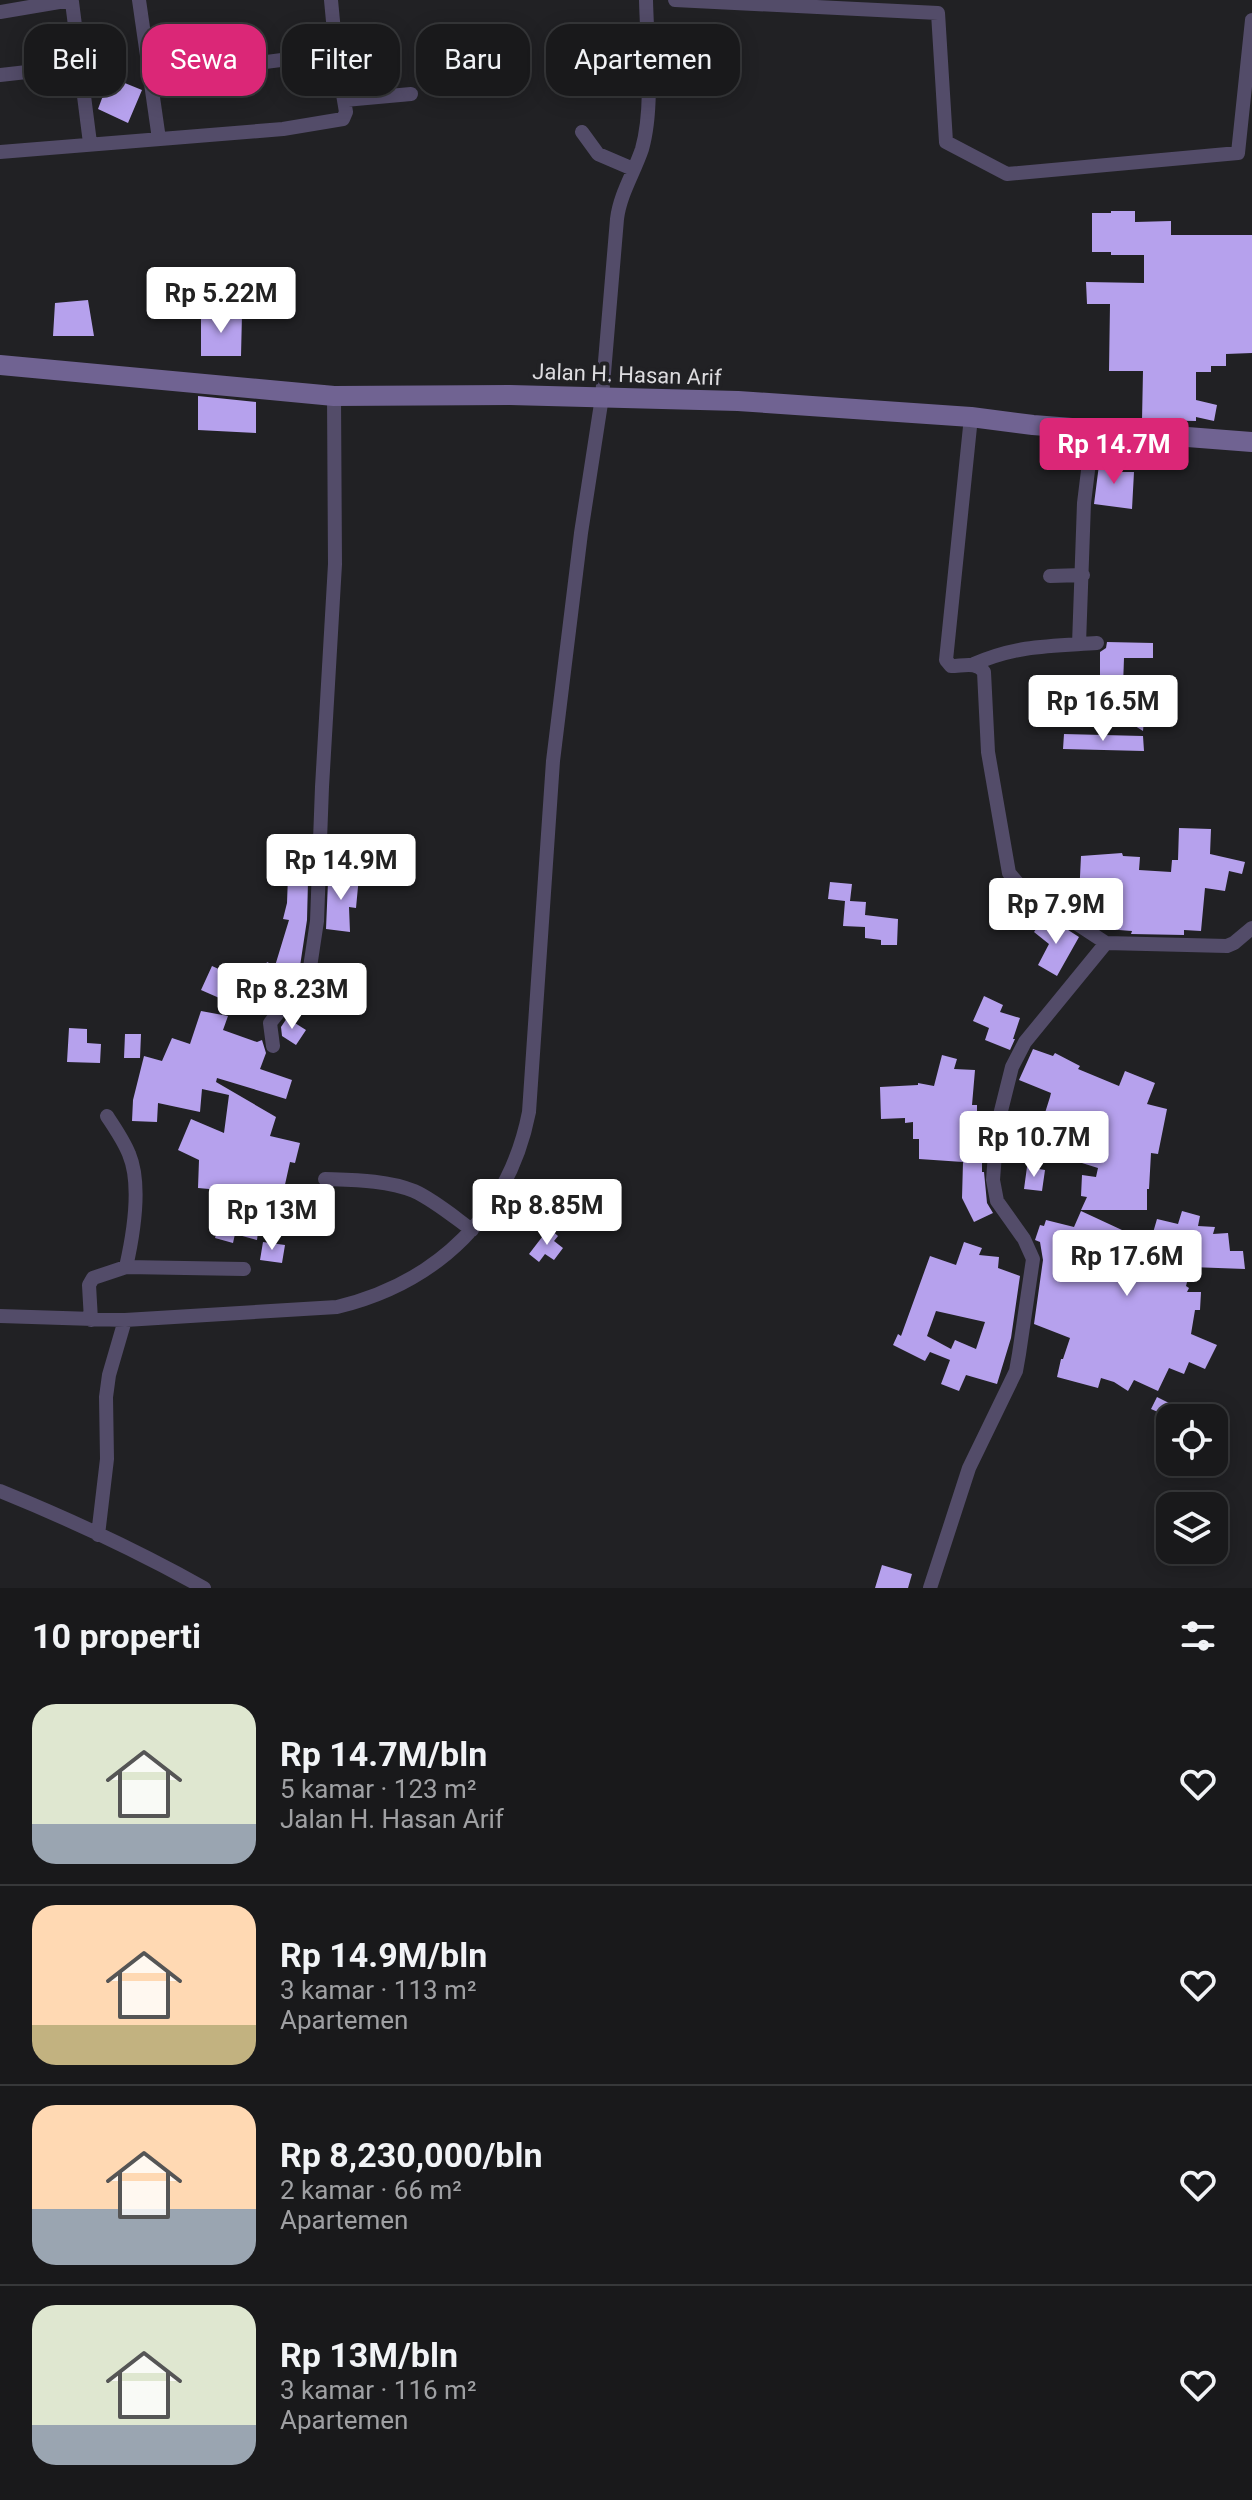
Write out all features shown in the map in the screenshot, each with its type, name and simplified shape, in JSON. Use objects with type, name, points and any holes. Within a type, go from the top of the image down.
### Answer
[{"type":"main road","name":"Jalan H. Hasan Arif","points":[[0,365],[334,396],[558,395],[738,401],[971,417],[1252,442]]},
{"type":"street","points":[[139,0],[142,24]]},
{"type":"street","points":[[331,0],[333,24]]},
{"type":"street","points":[[0,1316],[90,1313],[125,1320],[337,1307],[361,1302],[417,1276],[448,1253],[468,1227],[495,1202],[518,1157],[529,1112],[553,761],[619,204],[642,148],[648,103],[646,0]]},
{"type":"street","points":[[675,0],[938,13],[946,142],[1007,174],[1238,153],[1252,20]]},
{"type":"street","points":[[0,12],[72,1],[75,24]]},
{"type":"street","points":[[0,75],[24,72]]},
{"type":"street","points":[[345,100],[411,94]]},
{"type":"street","points":[[84,96],[90,143]]},
{"type":"street","points":[[152,96],[159,139]]},
{"type":"street","points":[[0,152],[283,129],[339,121],[346,115],[344,96]]},
{"type":"street","points":[[582,132],[598,154],[633,169]]},
{"type":"street","points":[[273,1046],[270,1023],[309,974],[317,921],[335,564],[334,396]]},
{"type":"street","points":[[971,417],[946,660],[951,666],[974,664],[1011,650],[1097,643]]},
{"type":"street","points":[[1079,644],[1084,503],[1093,430]]},
{"type":"street","points":[[1050,576],[1083,575]]},
{"type":"street","points":[[974,664],[984,672],[988,752],[1009,873],[1021,887],[1106,943],[1227,946],[1252,928]]},
{"type":"street","points":[[930,1588],[969,1468],[1016,1371],[1028,1299],[1033,1259],[1024,1239],[997,1201],[993,1187],[997,1127],[1010,1074],[1025,1042],[1106,943]]},
{"type":"street","points":[[107,1116],[130,1156],[134,1172],[135,1204],[126,1267]]},
{"type":"street","points":[[325,1179],[358,1180],[414,1191],[468,1227]]},
{"type":"street","points":[[90,1313],[89,1285],[93,1278],[126,1267],[244,1269]]},
{"type":"street","points":[[98,1535],[107,1459],[106,1397],[125,1320]]},
{"type":"street","points":[[0,1491],[49,1511],[204,1588]]},
{"type":"building","points":[[126,84],[142,90],[128,123],[98,109],[103,96],[126,96]]},
{"type":"building","points":[[1135,211],[1135,222],[1171,221],[1171,235],[1252,235],[1252,353],[1226,354],[1226,366],[1211,366],[1211,372],[1196,372],[1196,400],[1217,405],[1214,421],[1196,417],[1196,421],[1142,420],[1143,371],[1109,371],[1110,304],[1087,304],[1086,282],[1144,283],[1144,255],[1092,252],[1092,213]]},
{"type":"building","points":[[88,300],[94,336],[53,336],[55,303]]},
{"type":"building","points":[[242,314],[241,356],[201,356],[201,315]]},
{"type":"building","points":[[198,396],[256,402],[256,433],[198,430]]},
{"type":"building","points":[[1100,457],[1112,457],[1111,472],[1134,472],[1132,509],[1094,504]]},
{"type":"building","points":[[1107,642],[1153,643],[1153,658],[1124,658],[1123,686],[1100,685],[1100,652],[1106,648]]},
{"type":"building","points":[[1139,691],[1150,695],[1143,731],[1132,724]]},
{"type":"building","points":[[1064,734],[1143,736],[1144,751],[1063,749]]},
{"type":"building","points":[[1179,828],[1211,829],[1210,854],[1245,862],[1242,874],[1229,871],[1225,891],[1205,888],[1201,931],[1184,930],[1184,935],[1131,934],[1132,931],[1106,929],[1105,909],[1082,908],[1082,897],[1079,897],[1081,856],[1122,853],[1123,856],[1140,857],[1139,870],[1171,872],[1172,860],[1178,860]]},
{"type":"building","points":[[337,875],[359,876],[356,908],[349,907],[350,932],[326,929],[328,882],[336,883]]},
{"type":"building","points":[[288,876],[304,876],[304,881],[308,881],[307,920],[300,966],[296,965],[286,986],[267,1011],[236,997],[233,1004],[201,990],[212,966],[252,984],[255,978],[259,980],[267,962],[275,966],[289,920],[283,919]]},
{"type":"building","points":[[830,882],[852,884],[850,901],[866,902],[865,915],[898,919],[897,945],[881,945],[881,940],[865,938],[865,927],[843,926],[845,901],[828,899]]},
{"type":"building","points":[[1051,919],[1079,937],[1057,976],[1038,965],[1049,944],[1034,932],[1041,922],[1046,926]]},
{"type":"building","points":[[984,996],[1003,1005],[1000,1012],[1020,1018],[1010,1050],[985,1040],[989,1028],[973,1021]]},
{"type":"building","points":[[201,1011],[228,1016],[223,1030],[257,1042],[262,1040],[266,1053],[260,1069],[292,1080],[286,1099],[217,1078],[216,1082],[276,1117],[270,1136],[300,1143],[295,1163],[290,1162],[284,1189],[300,1194],[299,1198],[323,1198],[322,1219],[289,1218],[274,1213],[272,1221],[260,1217],[257,1240],[235,1234],[233,1243],[215,1238],[231,1191],[198,1188],[199,1160],[178,1150],[191,1119],[224,1133],[229,1095],[202,1089],[200,1112],[158,1103],[157,1122],[132,1121],[133,1100],[144,1056],[162,1061],[172,1038],[190,1044]]},
{"type":"building","points":[[287,1018],[306,1030],[296,1045],[282,1036],[281,1027]]},
{"type":"building","points":[[69,1028],[87,1029],[87,1043],[101,1044],[100,1063],[67,1062]]},
{"type":"building","points":[[125,1034],[141,1034],[140,1058],[124,1058]]},
{"type":"building","points":[[1033,1049],[1053,1056],[1055,1053],[1080,1066],[1078,1069],[1119,1086],[1125,1071],[1155,1083],[1147,1104],[1167,1109],[1158,1154],[1151,1153],[1147,1210],[1081,1210],[1087,1197],[1081,1196],[1082,1175],[1096,1177],[1098,1168],[1021,1144],[1028,1127],[1039,1132],[1051,1093],[1019,1080]]},
{"type":"building","points":[[942,1055],[957,1059],[954,1069],[975,1070],[972,1105],[977,1105],[977,1121],[982,1122],[982,1172],[987,1203],[993,1213],[974,1222],[962,1198],[963,1162],[919,1159],[919,1139],[913,1139],[913,1122],[905,1123],[905,1118],[881,1119],[880,1087],[918,1083],[934,1086]]},
{"type":"building","points":[[1027,1167],[1045,1170],[1042,1191],[1024,1189]]},
{"type":"building","points":[[1081,1211],[1150,1243],[1157,1219],[1178,1224],[1182,1211],[1200,1216],[1198,1226],[1215,1227],[1213,1234],[1228,1233],[1230,1251],[1243,1251],[1245,1269],[1191,1267],[1187,1292],[1201,1292],[1200,1310],[1195,1310],[1191,1334],[1217,1345],[1205,1369],[1189,1362],[1184,1374],[1169,1368],[1158,1391],[1134,1380],[1128,1391],[1101,1378],[1098,1388],[1057,1377],[1070,1338],[1034,1324],[1043,1260],[1040,1242],[1035,1240],[1040,1225],[1044,1226],[1046,1220],[1074,1227]]},
{"type":"building","points":[[549,1228],[558,1236],[554,1241],[563,1248],[554,1260],[545,1254],[539,1262],[529,1254]]},
{"type":"building","points":[[263,1242],[285,1245],[282,1263],[260,1260]]},
{"type":"building","points":[[964,1242],[982,1248],[979,1255],[999,1257],[998,1268],[1020,1276],[1011,1338],[997,1384],[966,1375],[959,1391],[941,1384],[950,1360],[930,1352],[925,1361],[893,1345],[898,1334],[901,1336],[930,1256],[956,1265]],"holes":[[[936,1311],[985,1322],[976,1349],[955,1340],[951,1349],[927,1336]]]},
{"type":"building","points":[[1157,1397],[1171,1404],[1156,1404],[1156,1411],[1151,1409]]},
{"type":"building","points":[[882,1565],[912,1574],[908,1588],[875,1588]]}]
